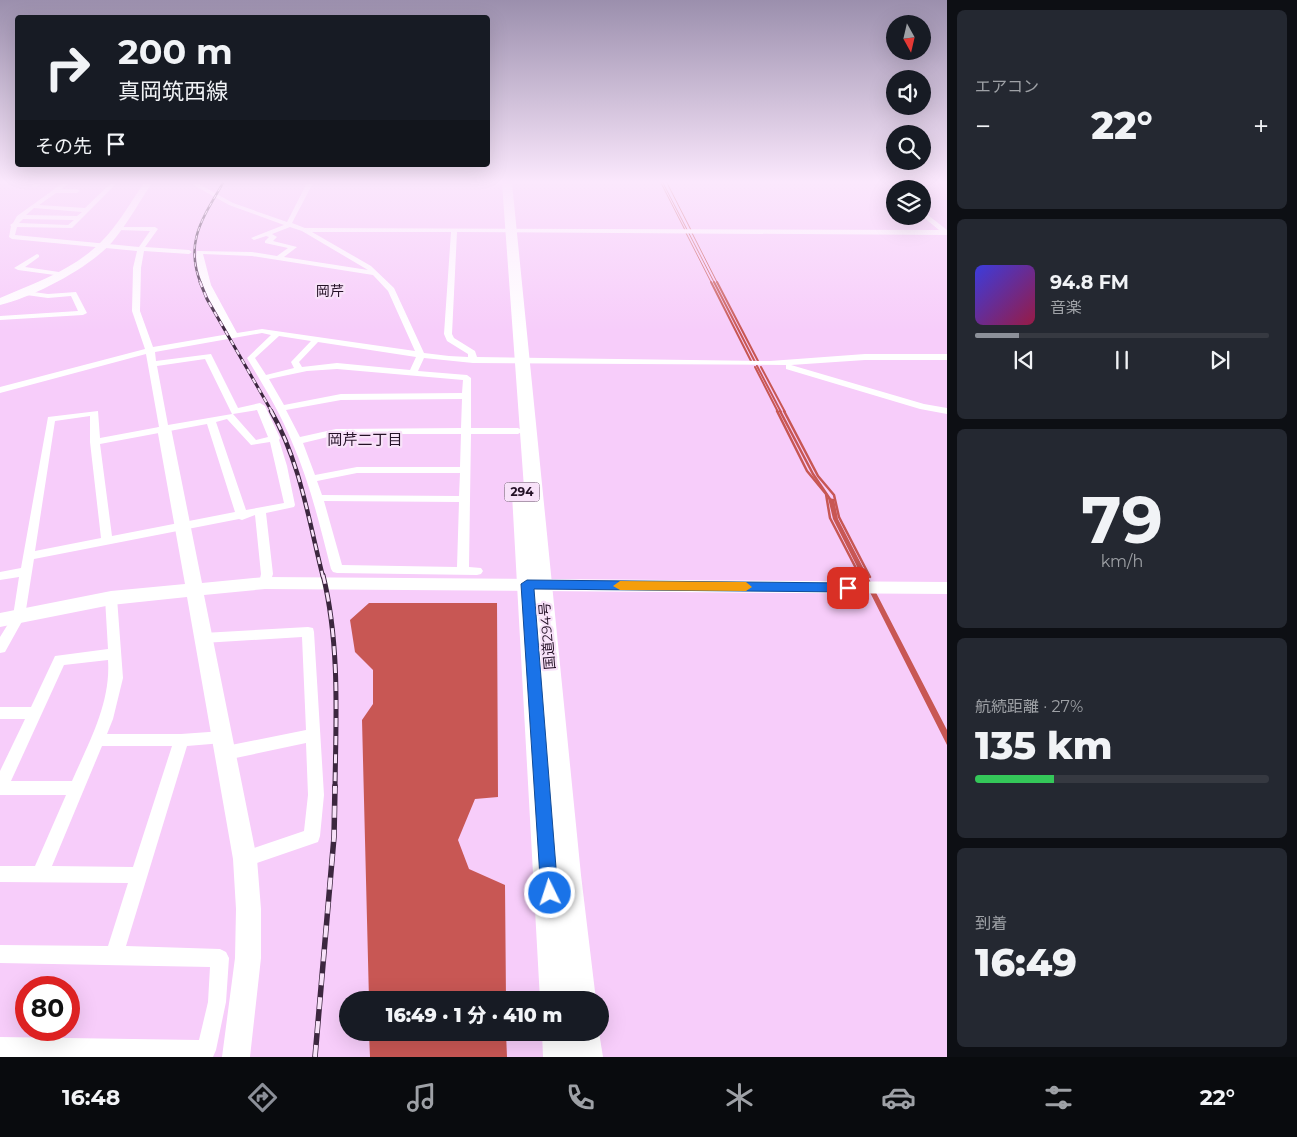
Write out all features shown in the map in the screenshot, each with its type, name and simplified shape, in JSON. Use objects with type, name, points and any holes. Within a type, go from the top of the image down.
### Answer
[{"type":"highway","name":"国道294号","points":[[507,232],[535,585],[557,991]]},
{"type":"highway","name":"国道294号","points":[[518,360],[518,431],[578,991]]},
{"type":"highway","points":[[560,1041],[561,1057]]},
{"type":"highway","points":[[583,1041],[585,1057]]},
{"type":"street","points":[[12,232],[14,238],[189,252]]},
{"type":"street","points":[[0,302],[59,274],[92,255],[113,232]]},
{"type":"street","points":[[153,232],[141,249],[137,268],[136,312],[153,364],[192,588],[245,859],[248,889],[247,974],[243,1020],[236,1057]]},
{"type":"street","points":[[254,238],[270,232]]},
{"type":"street","points":[[308,232],[358,260],[375,273],[391,290],[421,356],[413,373]]},
{"type":"street","points":[[454,232],[448,334],[450,339],[472,353],[473,360]]},
{"type":"street","points":[[798,232],[946,233]]},
{"type":"street","points":[[266,234],[274,237],[267,242],[294,247],[277,259]]},
{"type":"street","points":[[234,335],[213,299],[199,264],[199,252],[252,254],[375,273]]},
{"type":"street","points":[[37,256],[18,268],[59,274]]},
{"type":"street","points":[[0,318],[83,313],[73,294],[48,296],[22,292]]},
{"type":"street","points":[[0,390],[150,350],[262,331],[421,356],[473,360],[770,364],[866,357],[947,357]]},
{"type":"street","points":[[276,334],[251,358],[282,408],[297,442],[311,478],[336,569],[477,571]]},
{"type":"street","points":[[299,370],[294,362],[315,340]]},
{"type":"street","points":[[153,364],[208,356],[232,414],[254,443],[275,438]]},
{"type":"street","points":[[770,364],[805,370],[923,408],[947,411]]},
{"type":"street","points":[[264,378],[299,370],[351,366],[467,378],[463,571]]},
{"type":"street","points":[[282,408],[313,400],[341,397],[467,396]]},
{"type":"street","points":[[29,556],[242,516],[290,505],[284,467],[275,438],[260,406],[211,420],[95,442]]},
{"type":"street","points":[[0,648],[19,616],[51,419],[95,413],[95,442],[107,541]]},
{"type":"street","points":[[211,420],[242,516]]},
{"type":"street","points":[[297,442],[347,431],[518,431]]},
{"type":"street","points":[[311,478],[357,470],[466,470]]},
{"type":"street","points":[[317,498],[465,499]]},
{"type":"street","points":[[260,512],[267,574],[265,583]]},
{"type":"street","points":[[0,576],[27,571]]},
{"type":"street","points":[[0,620],[111,598],[192,588],[265,583],[947,588]]},
{"type":"street","points":[[40,874],[106,719],[116,678],[111,598]]},
{"type":"street","points":[[203,638],[308,632],[316,795],[312,836],[245,859]]},
{"type":"street","points":[[76,788],[0,788],[60,660],[114,654]]},
{"type":"street","points":[[0,713],[36,713]]},
{"type":"street","points":[[96,740],[181,740],[224,745],[313,735]]},
{"type":"street","points":[[114,955],[181,740]]},
{"type":"street","points":[[0,874],[139,875]]},
{"type":"street","points":[[0,954],[220,958],[217,1002],[206,1050],[0,1047]]},
{"type":"shaded area","points":[[828,498],[834,499],[838,519],[947,730],[947,745],[833,519]]},
{"type":"shaded area","points":[[369,603],[497,603],[498,797],[475,799],[458,840],[469,869],[505,885],[506,991],[369,991],[362,720],[373,704],[373,670],[355,652],[350,620]]},
{"type":"shaded area","points":[[369,1041],[506,1041],[507,1057],[370,1057]]},
{"type":"waterway","points":[[688,232],[715,284]]},
{"type":"waterway","points":[[686,233],[712,284]]},
{"type":"waterway","points":[[692,233],[718,284]]},
{"type":"waterway","points":[[711,282],[751,361]]},
{"type":"waterway","points":[[714,282],[755,362]]},
{"type":"waterway","points":[[717,282],[758,361]]},
{"type":"waterway","points":[[757,366],[781,412]]},
{"type":"waterway","points":[[755,367],[778,412]]},
{"type":"waterway","points":[[761,367],[785,412]]},
{"type":"waterway","points":[[777,411],[807,471],[826,494],[830,518],[860,576]]},
{"type":"waterway","points":[[780,411],[813,474],[832,502]]},
{"type":"waterway","points":[[784,411],[818,476],[834,495],[839,517],[870,577]]},
{"type":"railway","points":[[198,232],[194,255],[201,284]]},
{"type":"railway","points":[[200,282],[207,299],[272,412]]},
{"type":"railway","points":[[271,411],[281,430],[297,471],[323,577]]},
{"type":"railway","points":[[323,575],[335,654],[335,787]]},
{"type":"railway","points":[[315,1057],[334,837],[335,786]]},
{"type":"slow traffic","points":[[620,586],[746,587]]},
{"type":"district","name":"岡芹","points":[[330,291]]},
{"type":"district","name":"岡芹二丁目","points":[[365,440]]},
{"type":"route","points":[[550,893],[527,584],[848,588]]}]
